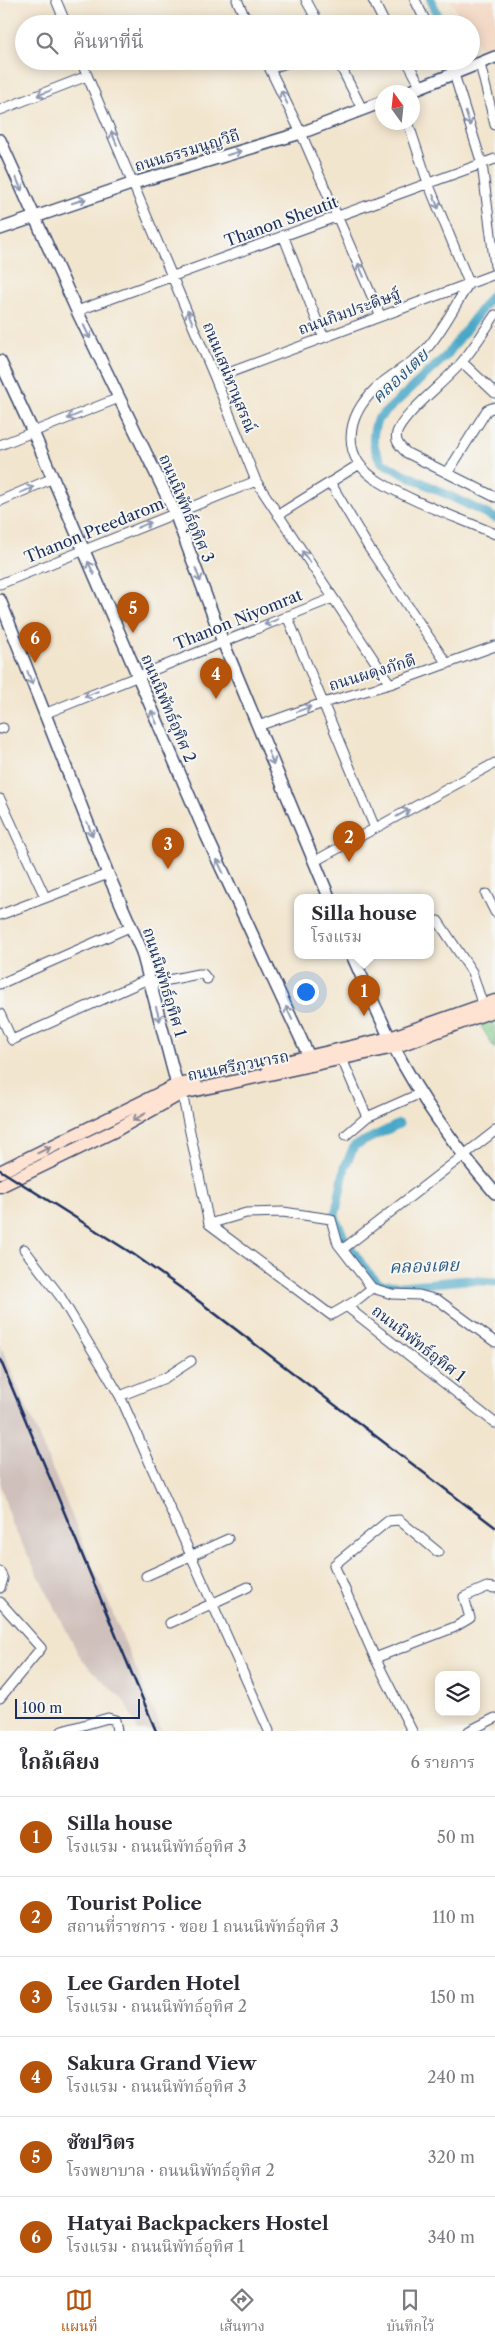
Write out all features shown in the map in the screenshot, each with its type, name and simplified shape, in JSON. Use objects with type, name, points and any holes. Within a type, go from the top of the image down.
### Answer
[{"type":"main road","name":"ถนนศรีภูวนารถ","points":[[312,1061],[342,1059],[491,1006]]},
{"type":"main road","name":"ถนนศรีภูวนารถ","points":[[0,1172],[179,1089],[392,1042]]},
{"type":"main road","name":"ถนนศรีภูวนารถ","points":[[0,1186],[114,1132],[179,1089]]},
{"type":"street","points":[[56,0],[62,15]]},
{"type":"street","points":[[237,0],[244,15]]},
{"type":"street","points":[[306,0],[314,15]]},
{"type":"street","points":[[373,0],[380,15]]},
{"type":"street","points":[[414,0],[422,15]]},
{"type":"street","points":[[495,58],[480,64],[495,125]]},
{"type":"street","name":"ถนนเสน่หานุสรณ์","points":[[85,70],[134,183],[256,481],[390,684]]},
{"type":"street","points":[[270,70],[301,133],[380,315]]},
{"type":"street","points":[[342,70],[362,109]]},
{"type":"street","points":[[412,70],[421,87],[464,70]]},
{"type":"street","points":[[452,70],[482,164],[495,266]]},
{"type":"street","points":[[0,110],[88,76]]},
{"type":"street","name":"ถนนธรรมนูญวิถี","points":[[0,229],[33,216],[134,183],[301,133],[375,104]]},
{"type":"street","points":[[411,130],[428,183],[469,283],[428,347],[413,361],[377,387],[365,401],[350,435],[352,449],[358,464],[379,482],[495,534]]},
{"type":"street","name":"ถนนนิพัทธ์อุทิศ 3","points":[[0,140],[77,311],[175,512],[223,642],[328,894]]},
{"type":"street","name":"Thanon Sheutit","points":[[77,311],[495,159]]},
{"type":"street","points":[[283,235],[323,336]]},
{"type":"street","name":"ถนนกิมประดิษฐ์","points":[[215,378],[323,336],[495,274]]},
{"type":"street","points":[[495,316],[462,362],[419,406],[398,430],[396,436],[399,446],[407,453],[495,497]]},
{"type":"street","name":"ถนนนิพัทธ์อุทิศ 2","points":[[0,361],[54,478],[83,551],[207,837],[312,1061]]},
{"type":"street","points":[[462,362],[495,393]]},
{"type":"street","points":[[0,445],[119,398]]},
{"type":"street","points":[[448,472],[487,410],[495,407]]},
{"type":"street","points":[[278,515],[358,464]]},
{"type":"street","points":[[0,501],[54,478]]},
{"type":"street","name":"Thanon Preedarom","points":[[0,584],[256,481]]},
{"type":"street","points":[[330,482],[369,548],[447,664]]},
{"type":"street","name":"Thanon Niyomrat","points":[[44,714],[136,675],[333,598]]},
{"type":"street","name":"ถนนนิพัทธ์อุทิศ 1","points":[[0,600],[108,874],[132,926],[179,1089],[209,1224],[331,1315],[357,1300],[372,1288]]},
{"type":"street","points":[[287,616],[375,828]]},
{"type":"street","name":"ถนนผดุงภักดี","points":[[258,726],[323,703],[390,684],[495,646]]},
{"type":"street","points":[[314,861],[494,764]]},
{"type":"street","points":[[0,799],[45,897]]},
{"type":"street","points":[[0,915],[108,874]]},
{"type":"street","points":[[486,894],[495,912]]},
{"type":"street","points":[[438,921],[472,972],[491,1006]]},
{"type":"street","points":[[0,984],[132,926]]},
{"type":"street","points":[[354,959],[392,1042],[421,1093],[463,1156],[495,1193]]},
{"type":"street","points":[[0,1014],[12,1040],[149,981],[198,974],[203,974],[206,979]]},
{"type":"street","points":[[342,1059],[367,1117]]},
{"type":"street","points":[[346,1135],[367,1117],[421,1093]]},
{"type":"street","points":[[343,1249],[495,1131]]},
{"type":"street","points":[[209,1224],[246,1213],[283,1212],[331,1219],[338,1244],[372,1288],[392,1294],[419,1295],[438,1300],[495,1342]]},
{"type":"street","points":[[24,1250],[60,1296],[120,1396],[211,1606],[269,1731]]},
{"type":"street","name":"ถนนนิพัทธ์อุทิศ 1","points":[[346,1306],[495,1423]]},
{"type":"street","points":[[120,1396],[165,1378],[191,1361]]},
{"type":"street","points":[[412,1731],[375,1658],[334,1565],[388,1521],[398,1520],[438,1552]]},
{"type":"street","points":[[146,1576],[228,1539]]},
{"type":"street","points":[[0,1572],[3,1579],[0,1588]]},
{"type":"street","points":[[170,1623],[211,1606],[248,1587]]},
{"type":"street","points":[[375,1658],[455,1627],[470,1618],[464,1597],[486,1587],[495,1588]]},
{"type":"street","points":[[0,1602],[41,1648],[0,1698]]},
{"type":"street","points":[[68,1730],[103,1718],[112,1718],[115,1720],[117,1731]]},
{"type":"street","points":[[471,1730],[495,1718]]},
{"type":"shaded area","points":[[450,0],[495,0],[495,44],[482,49],[480,46],[480,15],[459,15]]},
{"type":"shaded area","points":[[0,1344],[162,1731],[138,1731],[125,1702],[81,1659],[11,1522],[0,1482]]},
{"type":"green space","points":[[495,1018],[495,1049],[479,1023]]},
{"type":"waterway","name":"คลองเตย","points":[[431,0],[438,15]]},
{"type":"waterway","name":"คลองเตย","points":[[495,291],[447,355],[377,420],[373,437],[374,447],[382,463],[495,518]]},
{"type":"waterway","name":"คลองเตย","points":[[399,1124],[354,1146],[345,1167],[335,1216],[344,1238],[365,1269],[379,1284],[400,1286],[467,1280],[495,1282]]},
{"type":"railway","points":[[0,1170],[133,1254],[188,1293],[495,1527]]},
{"type":"railway","points":[[0,1359],[156,1731]]},
{"type":"place","name":"ชัชปวิตร","points":[[133,633]]},
{"type":"place","name":"Hatyai Backpackers Hostel","points":[[35,663]]},
{"type":"place","name":"Sakura Grand View","points":[[216,699]]},
{"type":"place","name":"Tourist Police","points":[[349,862]]},
{"type":"place","name":"Lee Garden Hotel","points":[[168,869]]},
{"type":"place","name":"Silla house","points":[[364,1016]]}]
